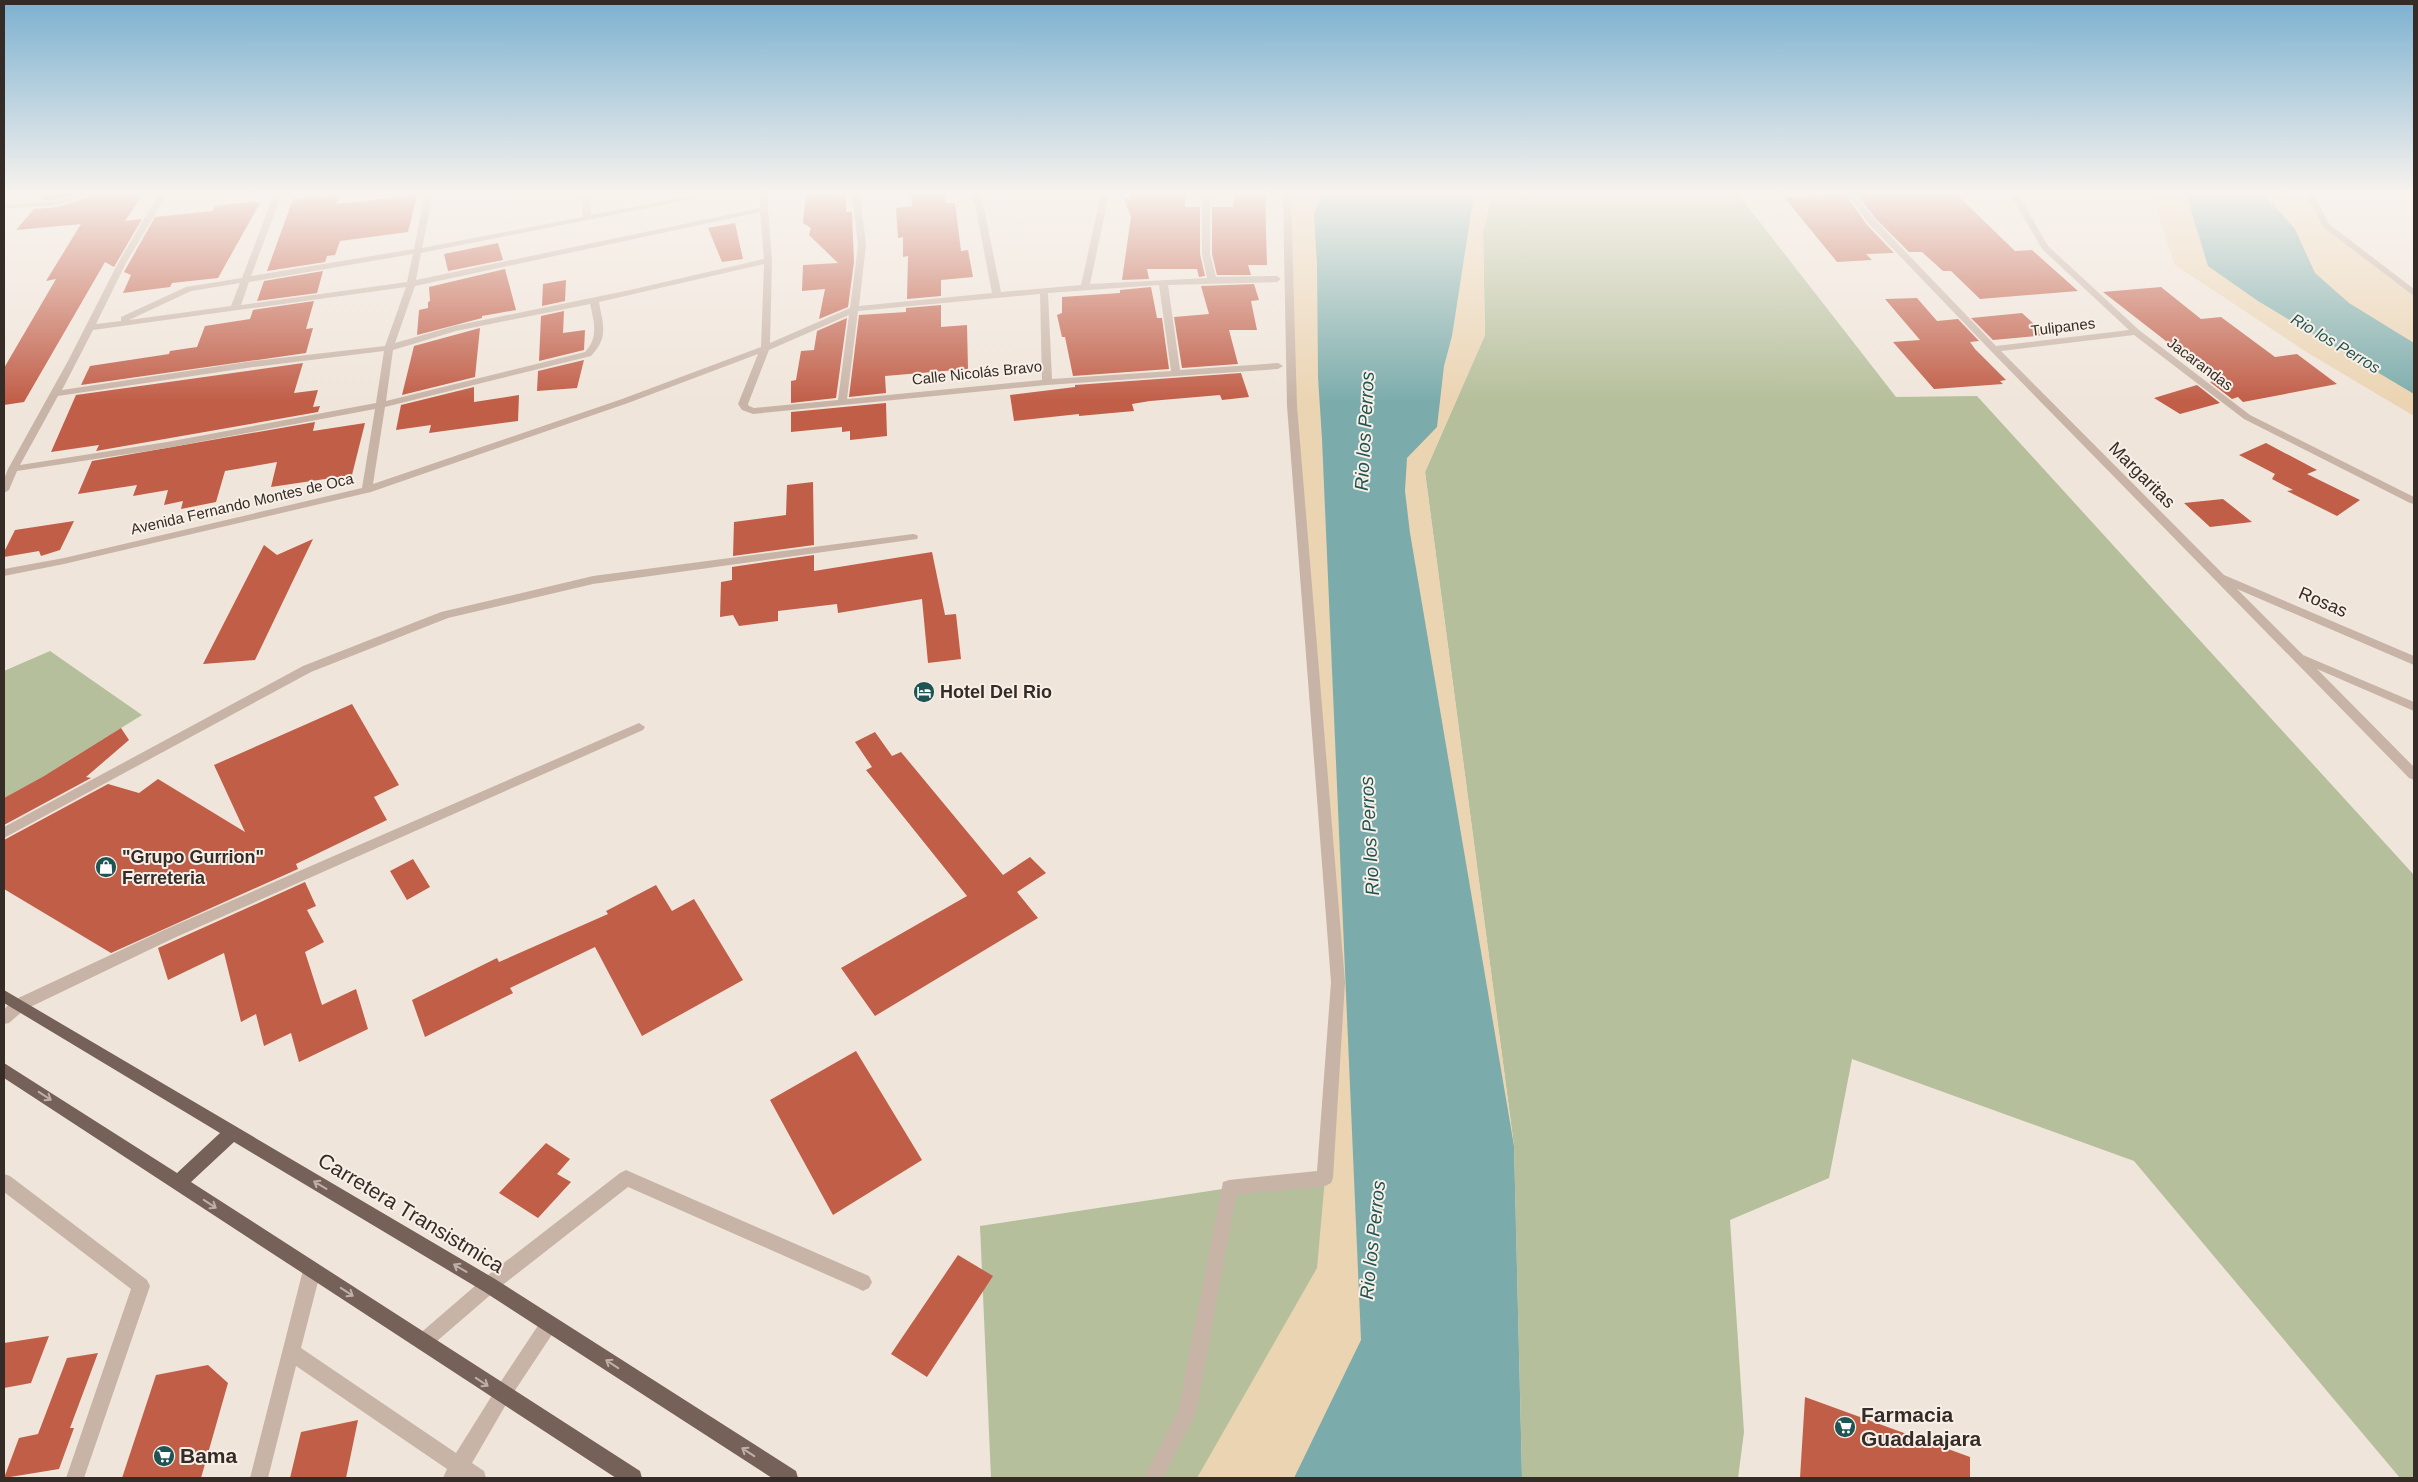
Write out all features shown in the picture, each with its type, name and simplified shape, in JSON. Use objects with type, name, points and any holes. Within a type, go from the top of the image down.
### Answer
[{"type":"main road","name":"Carretera Transistmica","points":[[4,996],[489,1286],[789,1478]]},
{"type":"main road","points":[[4,1070],[502,1395],[633,1478]]},
{"type":"main road","points":[[178,1183],[232,1132]]},
{"type":"street","points":[[4,490],[12,469],[54,394],[122,263]]},
{"type":"street","points":[[235,308],[252,263]]},
{"type":"street","points":[[111,325],[189,289],[343,263]]},
{"type":"street","name":"Avenida Fernando Montes de Oca","points":[[4,573],[74,559],[367,490],[389,348],[411,284],[415,263]]},
{"type":"street","points":[[89,328],[411,284],[509,263]]},
{"type":"street","points":[[54,394],[253,364],[389,348],[454,328],[594,301],[763,263]]},
{"type":"street","points":[[766,348],[768,263]]},
{"type":"street","points":[[842,402],[860,263]]},
{"type":"street","points":[[991,263],[997,296]]},
{"type":"street","points":[[1085,286],[1090,263]]},
{"type":"street","points":[[1208,263],[1212,280]]},
{"type":"street","points":[[1153,1478],[1187,1413],[1229,1188],[1325,1178],[1338,982],[1292,406],[1289,263]]},
{"type":"street","name":"Margaritas","points":[[1912,263],[2414,775]]},
{"type":"street","name":"Jacarandas","points":[[2062,263],[2136,332],[2247,417],[2414,501]]},
{"type":"street","points":[[2375,263],[2414,293]]},
{"type":"street","points":[[367,490],[625,401],[766,348],[854,310],[1085,286],[1277,279]]},
{"type":"street","points":[[1162,282],[1176,372]]},
{"type":"street","points":[[1044,291],[1047,382]]},
{"type":"street","points":[[12,469],[167,445],[380,405],[588,354],[596,347],[600,338],[594,301]]},
{"type":"street","name":"Tulipanes","points":[[1994,349],[2136,332]]},
{"type":"street","name":"Calle Nicolás Bravo","points":[[766,348],[742,404],[744,408],[753,411],[1047,382],[1278,366]]},
{"type":"street","points":[[4,833],[307,669],[445,615],[593,580],[913,536]]},
{"type":"street","name":"Rosas","points":[[2217,576],[2414,661]]},
{"type":"street","points":[[2297,656],[2414,707]]},
{"type":"street","points":[[4,1018],[19,1005],[169,934],[638,727]]},
{"type":"street","points":[[423,1342],[489,1286],[626,1178],[863,1282]]},
{"type":"street","points":[[4,1182],[141,1286],[74,1478]]},
{"type":"street","points":[[259,1478],[312,1270]]},
{"type":"street","points":[[455,1472],[502,1395],[549,1324]]},
{"type":"street","points":[[291,1352],[455,1472],[477,1478]]},
{"type":"green space","points":[[1484,263],[1792,263],[1896,397],[1977,396],[2414,875],[2414,1478],[2400,1478],[2134,1161],[1852,1059],[1829,1178],[1730,1220],[1744,1432],[1738,1478],[1522,1478],[1514,1146],[1425,472],[1485,335]]},
{"type":"green space","points":[[50,651],[142,715],[44,776],[4,798],[4,671]]},
{"type":"green space","points":[[1324,1178],[1520,1478],[991,1478],[980,1226],[1229,1188]]},
{"type":"sand","points":[[1291,263],[1484,263],[1485,335],[1425,472],[1514,1146],[1522,1478],[1197,1478],[1317,1268],[1325,1178],[1338,982],[1292,406]]},
{"type":"sand","points":[[2174,263],[2376,263],[2414,293],[2414,416],[2308,353]]},
{"type":"water","name":"Rio los Perros","points":[[1463,263],[1452,336],[1444,366],[1437,427],[1407,458],[1405,491],[1410,533],[1514,1146],[1522,1478],[1294,1478],[1361,1340],[1318,377],[1317,264]]},
{"type":"water","name":"Rio los Perros","points":[[2207,263],[2311,263],[2315,273],[2349,303],[2414,343],[2414,394],[2258,301],[2208,266]]},
{"type":"building","points":[[57,263],[104,263],[24,402],[4,405],[4,368],[56,279],[46,281]]},
{"type":"building","points":[[107,263],[116,263],[114,267]]},
{"type":"building","points":[[129,263],[226,263],[218,278],[172,283],[170,287],[123,293],[131,275],[124,272]]},
{"type":"building","points":[[270,263],[318,263],[267,271]]},
{"type":"building","points":[[446,263],[487,263],[448,271]]},
{"type":"building","points":[[854,263],[848,307],[819,319],[825,289],[802,291],[803,265]]},
{"type":"building","points":[[908,263],[970,263],[973,277],[941,280],[941,296],[907,299]]},
{"type":"building","points":[[1124,263],[1202,263],[1205,276],[1199,277],[1197,269],[1147,269],[1149,279],[1122,280]]},
{"type":"building","points":[[1214,263],[1267,263],[1267,265],[1248,265],[1251,275],[1217,275]]},
{"type":"building","points":[[1934,263],[2047,263],[2078,291],[1980,299],[1951,271],[1943,271]]},
{"type":"building","points":[[505,269],[516,310],[482,316],[482,318],[417,335],[419,310],[428,308],[428,302],[430,301],[429,287]]},
{"type":"building","points":[[323,271],[317,293],[257,301],[264,281]]},
{"type":"building","points":[[566,280],[565,301],[542,306],[543,284]]},
{"type":"building","points":[[1254,284],[1259,300],[1251,301],[1257,330],[1229,330],[1238,364],[1182,368],[1174,317],[1209,314],[1201,286]]},
{"type":"building","points":[[1151,287],[1157,318],[1162,318],[1169,369],[1073,376],[1065,337],[1062,337],[1057,315],[1062,313],[1062,297],[1120,293],[1120,290]]},
{"type":"building","points":[[2161,287],[2201,319],[2221,317],[2275,357],[2297,354],[2337,384],[2243,402],[2238,397],[2232,399],[2210,382],[2216,380],[2103,292]]},
{"type":"building","points":[[1917,298],[1937,321],[1958,319],[1979,341],[1970,342],[1975,349],[2006,380],[2000,381],[2003,384],[1934,389],[1893,342],[1920,340],[1885,299]]},
{"type":"building","points":[[314,301],[306,329],[313,328],[306,353],[81,385],[90,366],[169,354],[170,351],[197,347],[205,326],[250,319],[253,310]]},
{"type":"building","points":[[941,305],[941,327],[967,325],[968,369],[885,376],[886,393],[849,397],[859,315],[906,312],[906,308]]},
{"type":"building","points":[[564,311],[563,333],[585,330],[584,350],[539,361],[541,316]]},
{"type":"building","points":[[2022,313],[2046,335],[1993,340],[1971,318]]},
{"type":"building","points":[[847,318],[836,398],[791,403],[791,381],[796,380],[801,351],[814,350],[817,331]]},
{"type":"building","points":[[480,328],[475,377],[402,395],[414,346]]},
{"type":"building","points":[[584,360],[577,388],[537,391],[538,371]]},
{"type":"building","points":[[303,363],[294,393],[318,390],[313,407],[320,406],[318,412],[96,451],[99,445],[51,452],[76,395]]},
{"type":"building","points":[[1241,373],[1249,397],[1222,400],[1220,395],[1150,401],[1132,404],[1134,411],[1079,416],[1079,414],[1014,421],[1010,395],[1075,387],[1075,385]]},
{"type":"building","points":[[2197,385],[2220,403],[2180,414],[2154,398]]},
{"type":"building","points":[[474,387],[474,402],[519,395],[518,421],[429,433],[431,425],[396,430],[401,405]]},
{"type":"building","points":[[886,403],[887,436],[850,440],[850,431],[842,432],[842,427],[791,432],[791,412]]},
{"type":"building","points":[[315,422],[313,431],[365,423],[352,475],[271,487],[277,462],[225,471],[216,502],[181,509],[183,501],[164,505],[168,490],[133,496],[137,485],[78,494],[92,461]]},
{"type":"building","points":[[2266,443],[2317,470],[2307,474],[2360,500],[2337,516],[2287,491],[2293,490],[2272,479],[2275,474],[2239,455]]},
{"type":"building","points":[[813,482],[814,545],[733,556],[734,522],[786,515],[787,485]]},
{"type":"building","points":[[2223,499],[2252,522],[2210,527],[2184,503]]},
{"type":"building","points":[[74,521],[60,550],[41,556],[39,551],[4,557],[4,552],[15,530]]},
{"type":"building","points":[[313,539],[255,660],[203,664],[264,545],[277,555]]},
{"type":"building","points":[[932,552],[945,615],[956,614],[961,659],[928,663],[922,599],[838,613],[837,604],[778,611],[778,621],[739,626],[733,615],[720,617],[721,582],[732,580],[732,567],[814,555],[814,571]]},
{"type":"building","points":[[352,704],[399,785],[374,797],[387,820],[296,864],[298,869],[111,953],[4,889],[4,840],[108,784],[139,793],[158,779],[245,832],[214,765]]},
{"type":"building","points":[[121,728],[129,740],[86,777],[91,778],[4,825],[4,798],[44,776]]},
{"type":"building","points":[[875,732],[892,756],[901,752],[1003,875],[1030,857],[1046,873],[1017,892],[1038,918],[875,1016],[841,968],[967,896],[866,770],[872,767],[855,742]]},
{"type":"building","points":[[413,859],[430,887],[407,900],[390,871]]},
{"type":"building","points":[[305,882],[316,906],[307,910],[324,942],[305,952],[322,1005],[356,989],[368,1029],[299,1062],[291,1033],[264,1046],[256,1014],[241,1022],[224,953],[168,980],[158,948]]},
{"type":"building","points":[[656,885],[672,911],[694,899],[743,980],[642,1036],[595,947],[510,988],[513,993],[425,1037],[412,1000],[497,958],[499,962],[608,914],[606,911]]},
{"type":"building","points":[[856,1051],[922,1160],[833,1215],[770,1100]]},
{"type":"building","points":[[546,1143],[570,1159],[557,1174],[571,1182],[538,1218],[499,1193]]},
{"type":"building","points":[[958,1255],[993,1276],[927,1377],[891,1354]]},
{"type":"building","points":[[49,1336],[31,1383],[4,1388],[4,1343]]},
{"type":"building","points":[[98,1353],[70,1428],[74,1428],[59,1469],[4,1478],[19,1438],[38,1434],[67,1358]]},
{"type":"building","points":[[208,1365],[228,1383],[201,1478],[122,1478],[156,1375]]},
{"type":"building","name":"Farmacia Guadalajara","points":[[1805,1397],[1970,1457],[1970,1478],[1800,1478]]},
{"type":"building","points":[[358,1420],[346,1478],[290,1478],[301,1432]]},
{"type":"place","name":"Hotel Del Rio","points":[[924,692]]},
{"type":"place","name":"\"Grupo Gurrion\" Ferreteria","points":[[106,867]]},
{"type":"place","name":"Farmacia Guadalajara","points":[[1845,1427]]},
{"type":"place","name":"Bama","points":[[164,1456]]}]
